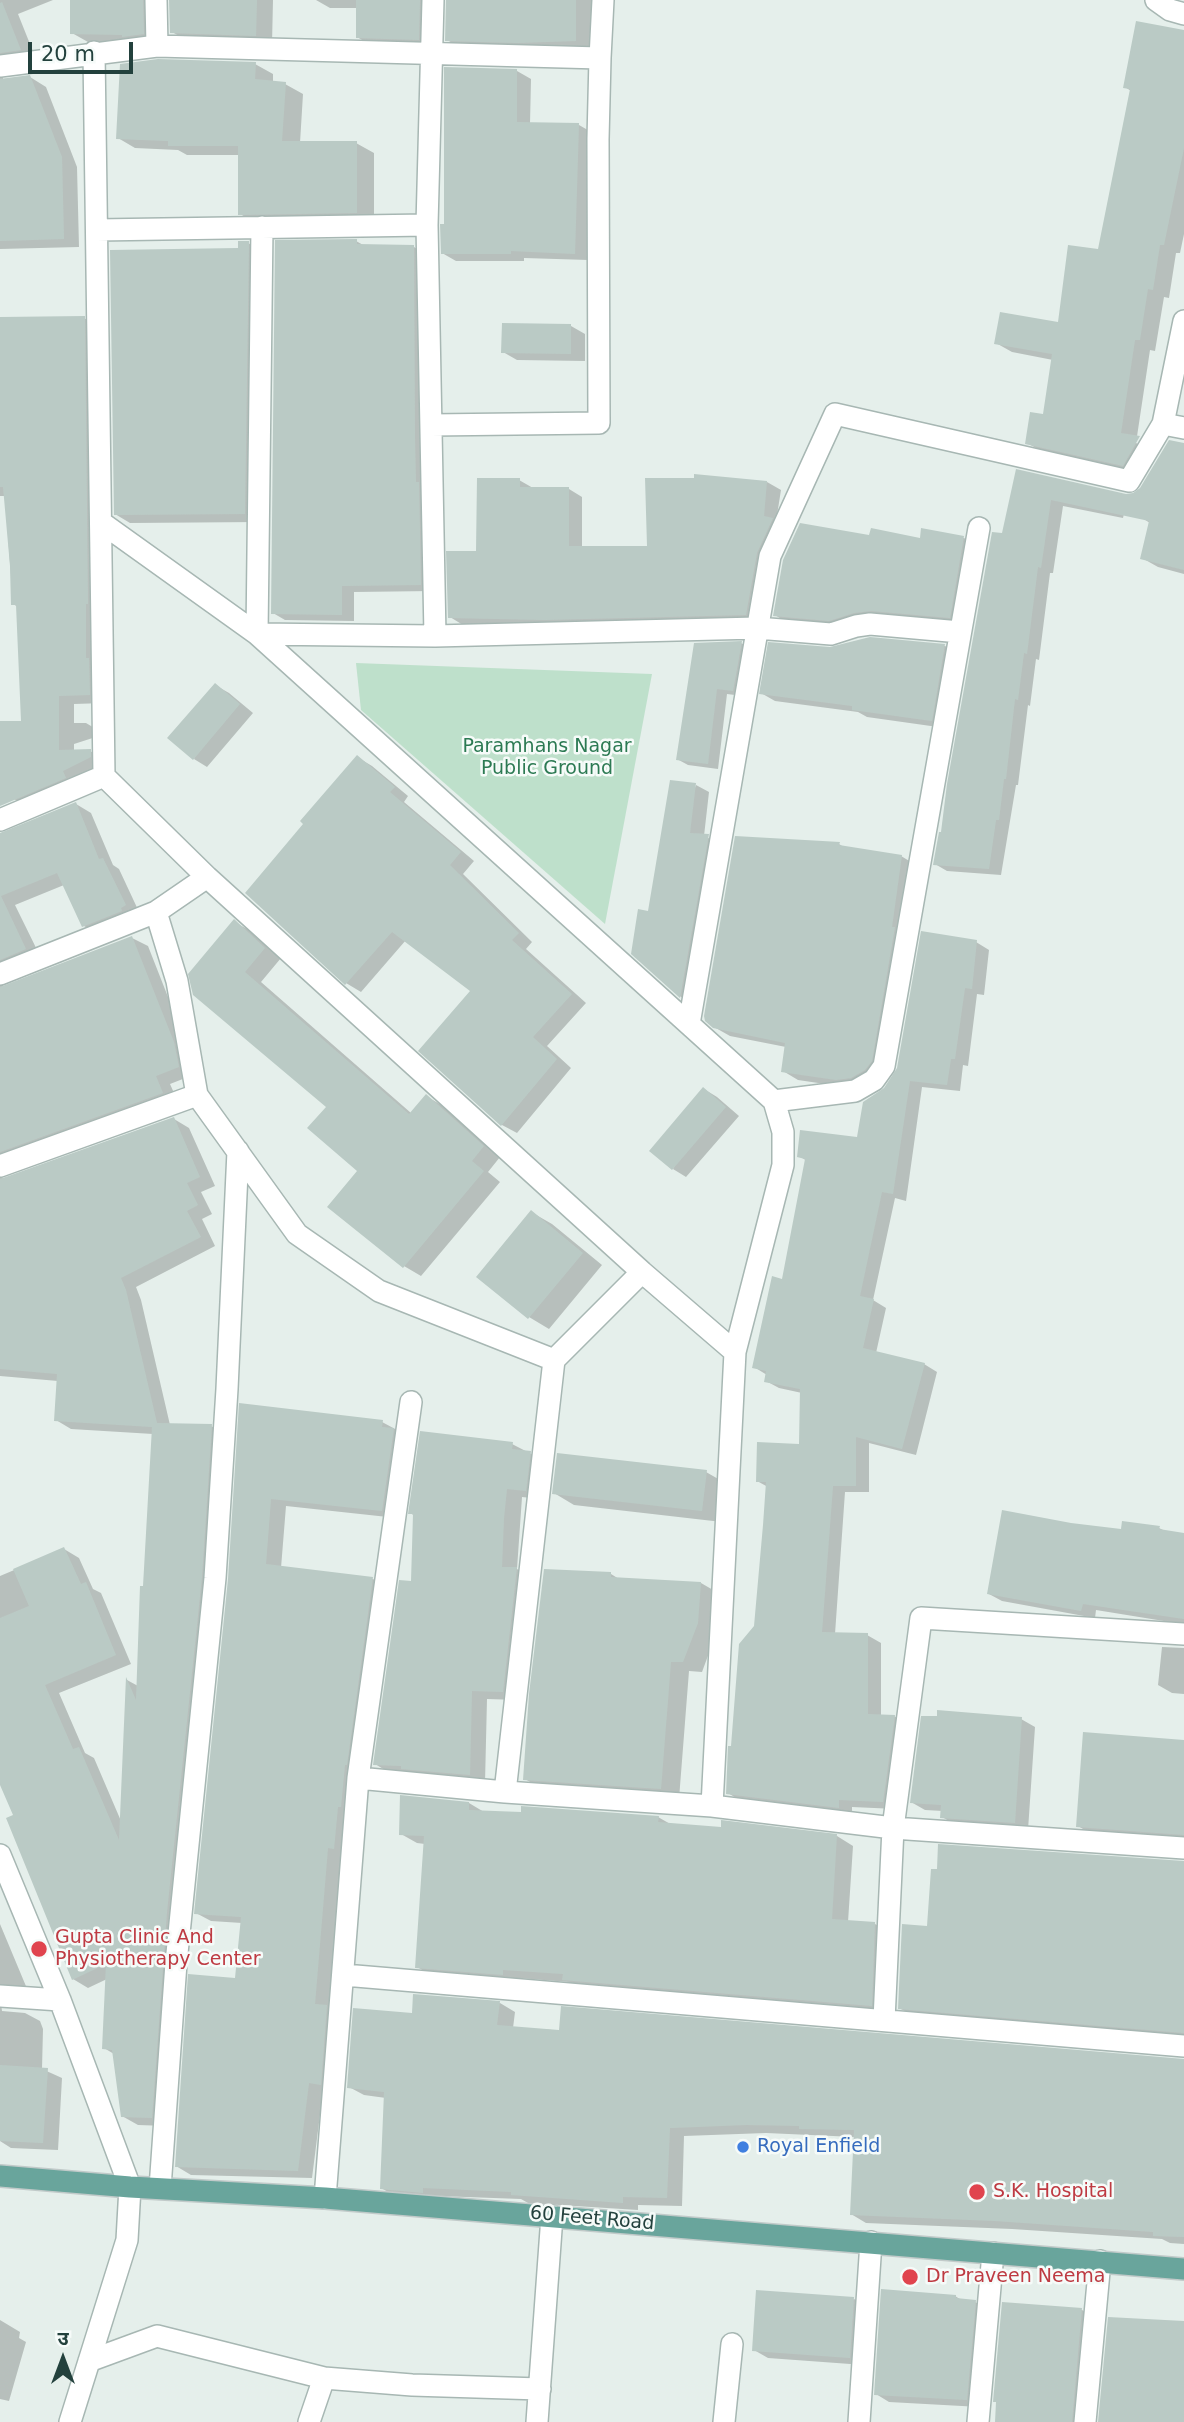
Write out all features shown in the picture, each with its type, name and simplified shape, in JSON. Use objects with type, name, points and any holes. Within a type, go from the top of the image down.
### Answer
[{"type":"main road","name":"60 Feet Road","points":[[0,2176],[130,2187],[326,2198],[1184,2269]]},
{"type":"street","points":[[156,0],[157,46]]},
{"type":"street","points":[[433,0],[427,225],[435,636]]},
{"type":"street","points":[[431,425],[599,422],[600,58],[603,0]]},
{"type":"street","points":[[1156,0],[1170,10],[1184,13]]},
{"type":"street","points":[[0,66],[157,46],[600,58]]},
{"type":"street","points":[[94,52],[104,776],[206,877],[642,1272],[735,1352]]},
{"type":"street","points":[[97,230],[427,225]]},
{"type":"street","points":[[257,634],[262,227]]},
{"type":"street","points":[[689,1024],[770,556],[835,414],[1129,481],[1174,426],[1184,321]]},
{"type":"street","points":[[102,523],[257,634],[774,1101],[783,1132],[783,1165],[735,1352],[712,1806]]},
{"type":"street","points":[[774,1101],[855,1091],[874,1080],[884,1066],[979,528]]},
{"type":"street","points":[[257,634],[435,636],[757,628],[831,634],[870,624],[960,632]]},
{"type":"street","points":[[0,820],[104,776]]},
{"type":"street","points":[[0,974],[156,912],[206,877]]},
{"type":"street","points":[[156,912],[182,1002],[197,1095],[297,1234],[379,1291],[554,1360]]},
{"type":"street","points":[[0,1166],[197,1095]]},
{"type":"street","points":[[160,2188],[176,1963],[215,1578],[238,1151]]},
{"type":"street","points":[[505,1793],[554,1360],[642,1272]]},
{"type":"street","points":[[326,2198],[358,1778],[411,1402]]},
{"type":"street","points":[[884,2020],[893,1828],[921,1618],[1184,1634]]},
{"type":"street","points":[[358,1778],[505,1793],[712,1806],[893,1828],[1184,1848]]},
{"type":"street","points":[[0,1855],[60,2000],[130,2187],[127,2240],[69,2422]]},
{"type":"street","points":[[344,1975],[1184,2046]]},
{"type":"street","points":[[0,1996],[60,2000]]},
{"type":"street","points":[[537,2422],[552,2216]]},
{"type":"street","points":[[859,2422],[871,2242]]},
{"type":"street","points":[[978,2422],[993,2253]]},
{"type":"street","points":[[1085,2422],[1100,2261]]},
{"type":"street","points":[[89,2361],[158,2336],[324,2378],[412,2385],[540,2389]]},
{"type":"street","points":[[724,2422],[732,2344]]},
{"type":"street","points":[[309,2422],[324,2378]]},
{"type":"green space","name":"Paramhans Nagar Public Ground","points":[[356,663],[652,674],[605,924],[361,710]]},
{"type":"building","points":[[70,0],[143,0],[144,34],[122,37],[70,34]]},
{"type":"building","points":[[169,0],[257,0],[256,36],[170,33]]},
{"type":"building","points":[[356,0],[420,0],[419,40],[356,38]]},
{"type":"building","points":[[446,0],[576,0],[576,41],[445,41]]},
{"type":"building","points":[[2,2],[21,50],[0,53]]},
{"type":"building","points":[[1136,21],[1184,30],[1184,148],[1164,245],[1160,245],[1153,290],[1148,289],[1140,340],[1135,340],[1121,433],[1140,436],[1123,466],[1025,444],[1030,412],[1043,414],[1052,354],[994,344],[1000,312],[1058,322],[1068,245],[1098,249],[1130,89],[1123,88]]},
{"type":"building","points":[[158,59],[256,62],[255,79],[286,82],[282,141],[357,141],[357,213],[238,215],[238,146],[168,146],[168,141],[116,139],[120,64]]},
{"type":"building","points":[[444,67],[517,69],[517,122],[579,123],[575,254],[511,251],[511,254],[441,254],[440,224],[444,224]]},
{"type":"building","points":[[30,75],[62,157],[64,239],[0,241],[0,79]]},
{"type":"building","points":[[357,239],[357,244],[414,245],[415,439],[416,482],[419,482],[421,585],[342,586],[342,615],[271,614],[275,240]]},
{"type":"building","points":[[238,241],[249,241],[245,514],[114,515],[110,250],[238,248]]},
{"type":"building","points":[[85,316],[88,604],[86,658],[89,658],[90,695],[59,696],[59,750],[91,749],[91,757],[63,771],[66,778],[0,806],[0,721],[21,721],[16,605],[11,605],[3,487],[0,487],[0,317]]},
{"type":"building","points":[[502,323],[571,324],[571,354],[501,353]]},
{"type":"building","points":[[1169,440],[1184,443],[1184,570],[1140,559],[1149,521],[1051,500],[1041,568],[1038,567],[1027,654],[1024,653],[1018,700],[1015,699],[1006,779],[999,820],[996,820],[989,869],[933,865],[941,832],[947,784],[992,532],[1002,533],[1016,469],[1126,494],[1133,493],[1140,488]]},
{"type":"building","points":[[694,474],[767,481],[764,516],[773,518],[757,553],[746,615],[545,620],[448,618],[446,551],[476,551],[477,478],[520,478],[520,487],[569,487],[569,546],[647,546],[645,478],[694,478]]},
{"type":"building","points":[[800,523],[869,535],[871,528],[920,538],[921,528],[964,536],[950,618],[871,611],[829,621],[773,616],[783,560]]},
{"type":"building","points":[[870,637],[945,644],[932,721],[852,710],[852,706],[759,694],[768,642],[830,647]]},
{"type":"building","points":[[742,641],[733,691],[717,689],[708,764],[676,760],[694,643]]},
{"type":"building","points":[[215,683],[240,704],[193,760],[167,738]]},
{"type":"building","points":[[357,755],[395,787],[390,792],[461,852],[450,865],[519,933],[512,940],[572,994],[533,1037],[557,1059],[501,1126],[418,1051],[470,991],[392,932],[345,985],[245,893],[303,824],[300,821]]},
{"type":"building","points":[[670,780],[696,783],[690,833],[709,834],[680,998],[631,954],[638,909],[648,911]]},
{"type":"building","points":[[76,802],[99,859],[103,858],[126,905],[121,908],[122,911],[82,927],[57,873],[1,896],[26,949],[0,960],[0,833]]},
{"type":"building","points":[[735,836],[840,842],[839,845],[902,855],[892,927],[895,927],[872,1061],[865,1070],[851,1078],[836,1080],[781,1072],[785,1043],[713,1028],[705,1021]]},
{"type":"building","points":[[234,919],[265,948],[245,972],[409,1114],[426,1094],[484,1146],[472,1161],[484,1171],[403,1268],[327,1207],[357,1171],[307,1128],[326,1107],[193,995],[188,974]]},
{"type":"building","points":[[921,931],[977,940],[972,989],[965,988],[955,1059],[951,1059],[947,1085],[910,1081],[893,1194],[882,1192],[860,1296],[874,1299],[863,1348],[925,1363],[902,1449],[856,1437],[856,1486],[833,1486],[822,1632],[868,1633],[868,1714],[895,1715],[883,1802],[839,1800],[839,1808],[726,1794],[728,1746],[731,1746],[739,1644],[754,1626],[763,1525],[766,1482],[756,1482],[757,1442],[799,1444],[800,1389],[764,1382],[766,1371],[752,1368],[772,1276],[782,1279],[805,1159],[797,1157],[800,1130],[857,1137],[863,1102],[884,1088],[897,1068]]},
{"type":"building","points":[[132,936],[174,1042],[179,1067],[156,1076],[163,1093],[0,1152],[0,987]]},
{"type":"building","points":[[703,1087],[726,1107],[672,1170],[649,1151]]},
{"type":"building","points":[[174,1117],[200,1177],[187,1183],[198,1205],[187,1211],[201,1237],[121,1278],[157,1423],[212,1424],[202,1577],[167,1912],[152,2118],[121,2117],[112,2050],[102,2049],[106,1964],[72,1980],[6,1818],[13,1815],[0,1785],[0,1618],[29,1606],[13,1569],[64,1547],[81,1584],[86,1582],[116,1655],[45,1685],[73,1749],[79,1747],[119,1840],[126,1677],[136,1700],[140,1586],[143,1586],[152,1427],[54,1421],[57,1374],[0,1369],[0,1179]]},
{"type":"building","points":[[531,1210],[583,1253],[528,1319],[476,1277]]},
{"type":"building","points":[[239,1403],[383,1420],[382,1427],[394,1428],[382,1511],[271,1499],[266,1564],[373,1577],[341,1807],[338,1807],[334,1849],[328,1848],[315,2004],[327,2005],[321,2085],[309,2083],[298,2171],[175,2167],[188,1974],[235,1978],[241,1917],[194,1914],[228,1579]]},
{"type":"building","points":[[420,1431],[513,1442],[512,1449],[531,1451],[526,1491],[507,1489],[502,1567],[517,1567],[503,1692],[472,1691],[470,1775],[373,1765],[399,1580],[411,1581],[413,1514],[408,1514]]},
{"type":"building","points":[[557,1453],[707,1470],[702,1511],[552,1494]]},
{"type":"building","points":[[1002,1510],[1071,1523],[1121,1529],[1122,1521],[1160,1526],[1159,1529],[1184,1533],[1184,1619],[1083,1604],[1081,1611],[987,1594]]},
{"type":"building","points":[[544,1569],[611,1572],[611,1577],[701,1582],[698,1623],[683,1662],[671,1662],[661,1789],[523,1780],[529,1694]]},
{"type":"building","points":[[937,1710],[1022,1717],[1015,1823],[940,1818],[941,1805],[910,1803],[921,1716],[937,1716]]},
{"type":"building","points":[[1083,1732],[1184,1740],[1184,1835],[1076,1827]]},
{"type":"building","points":[[400,1795],[469,1802],[469,1810],[521,1812],[521,1806],[659,1816],[658,1822],[721,1827],[721,1820],[837,1834],[832,1919],[875,1922],[872,2006],[562,1980],[563,1974],[503,1970],[503,1975],[415,1968],[424,1836],[399,1835]]},
{"type":"building","points":[[938,1844],[1184,1861],[1184,2033],[898,2009],[902,1924],[927,1926],[931,1869],[937,1869]]},
{"type":"building","points":[[413,1994],[500,2001],[497,2025],[559,2030],[561,2006],[1184,2059],[1184,2237],[1153,2236],[1153,2232],[995,2221],[850,2215],[854,2130],[799,2129],[799,2126],[670,2128],[667,2198],[623,2197],[623,2203],[511,2195],[511,2192],[423,2188],[423,2193],[380,2189],[384,2092],[347,2088],[353,2008],[412,2013]]},
{"type":"building","points":[[0,2065],[48,2068],[43,2143],[0,2141]]},
{"type":"building","points":[[881,2289],[956,2295],[956,2298],[976,2300],[967,2400],[874,2395]]},
{"type":"building","points":[[756,2290],[854,2297],[850,2358],[752,2351]]},
{"type":"building","points":[[1002,2302],[1082,2308],[1072,2422],[995,2422],[996,2402],[993,2402]]},
{"type":"building","points":[[1108,2317],[1184,2321],[1184,2422],[1098,2422]]},
{"type":"place","name":"Gupta Clinic And Physiotherapy Center","points":[[39,1949]]},
{"type":"place","name":"Royal Enfield","points":[[743,2147]]},
{"type":"place","name":"S.K. Hospital","points":[[977,2192]]},
{"type":"place","name":"Dr Praveen Neema","points":[[910,2277]]}]
